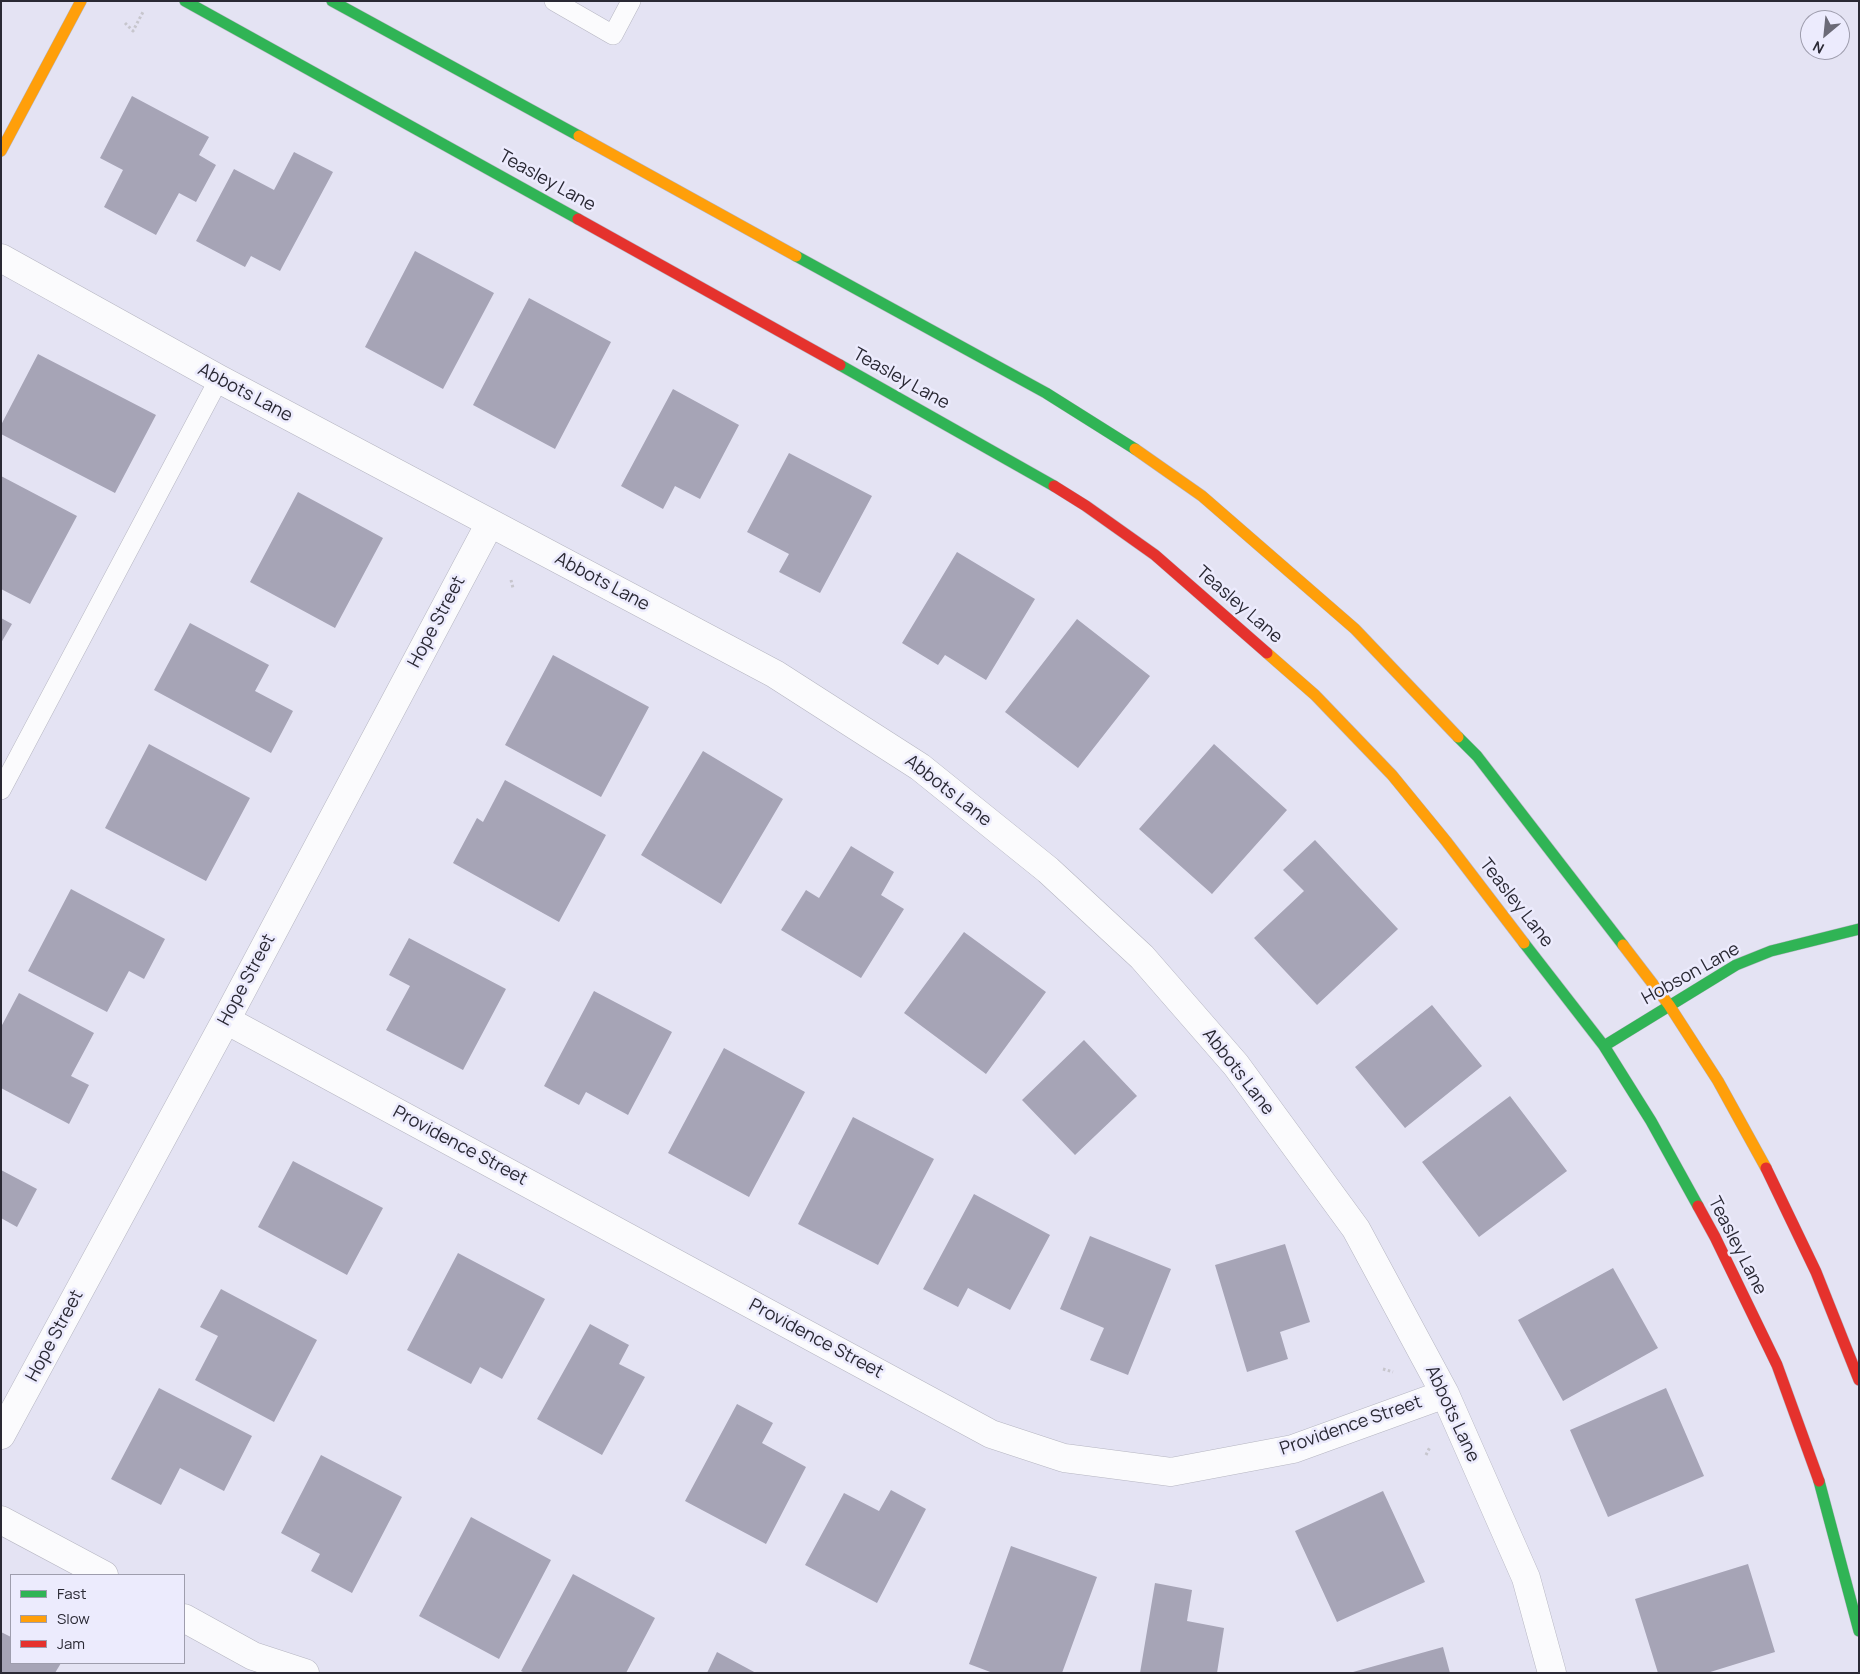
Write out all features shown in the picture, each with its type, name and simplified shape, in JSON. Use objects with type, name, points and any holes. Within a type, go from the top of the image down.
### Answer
[{"type":"main road","points":[[1,150],[81,1]]},
{"type":"main road","name":"Teasley Lane","points":[[186,1],[1033,473],[1086,506],[1155,555],[1315,695],[1392,775],[1446,841],[1604,1046],[1651,1121],[1715,1237],[1777,1365],[1822,1489],[1859,1631]]},
{"type":"main road","points":[[332,1],[1046,393],[1117,437],[1202,496],[1356,629],[1477,756],[1669,1005],[1718,1081],[1771,1178],[1816,1272],[1859,1380]]},
{"type":"main road","name":"Hobson Lane","points":[[1604,1046],[1719,974],[1771,951],[1859,929]]},
{"type":"street","name":"Abbots Lane","points":[[1,258],[219,379],[775,674],[920,767],[1048,870],[1142,957],[1236,1065],[1356,1229],[1445,1394],[1526,1578],[1552,1673]]},
{"type":"street","name":"Hope Street","points":[[1,1435],[226,1020],[490,523]]},
{"type":"street","name":"Providence Street","points":[[226,1020],[991,1434],[1064,1458],[1171,1472],[1293,1449],[1445,1394]]},
{"type":"street","points":[[1,1520],[102,1574]]},
{"type":"street","points":[[185,1619],[253,1656],[304,1673]]},
{"type":"lane","points":[[554,1],[612,35],[631,1]]},
{"type":"lane","points":[[1,790],[219,379]]},
{"type":"path","points":[[125,23],[133,31],[144,10]]},
{"type":"path","points":[[511,580],[513,588]]},
{"type":"path","points":[[1383,1369],[1393,1372]]},
{"type":"path","points":[[1426,1454],[1432,1444]]},
{"type":"building","points":[[132,96],[209,137],[199,155],[216,165],[196,202],[179,193],[156,235],[104,207],[123,170],[100,158]]},
{"type":"building","points":[[294,152],[333,172],[280,271],[251,256],[245,267],[196,241],[234,169],[274,190]]},
{"type":"building","points":[[415,251],[494,293],[443,389],[365,347]]},
{"type":"building","points":[[529,298],[611,342],[555,449],[473,405]]},
{"type":"building","points":[[38,354],[156,415],[115,493],[1,434],[1,425]]},
{"type":"building","points":[[673,389],[739,425],[700,499],[675,486],[663,509],[621,486]]},
{"type":"building","points":[[789,453],[872,496],[820,593],[779,572],[789,554],[747,532]]},
{"type":"building","points":[[1,476],[77,516],[30,604],[1,589]]},
{"type":"building","points":[[298,492],[383,538],[335,628],[250,582]]},
{"type":"building","points":[[957,552],[1035,599],[986,680],[945,655],[938,665],[902,643]]},
{"type":"building","points":[[1,618],[12,624],[1,643]]},
{"type":"building","points":[[1077,619],[1150,676],[1078,768],[1005,712]]},
{"type":"building","points":[[190,623],[269,665],[255,691],[293,711],[271,753],[154,690]]},
{"type":"building","points":[[553,655],[649,707],[601,797],[505,745]]},
{"type":"building","points":[[149,744],[250,798],[206,881],[105,828]]},
{"type":"building","points":[[1214,744],[1287,810],[1212,894],[1139,829]]},
{"type":"building","points":[[703,751],[783,799],[721,904],[641,855]]},
{"type":"building","points":[[505,780],[606,835],[559,922],[453,863],[477,818],[483,822]]},
{"type":"building","points":[[1315,840],[1398,929],[1317,1005],[1254,938],[1304,891],[1283,870]]},
{"type":"building","points":[[851,846],[894,872],[881,895],[904,909],[861,978],[781,930],[806,890],[819,898]]},
{"type":"building","points":[[71,889],[165,939],[144,979],[129,971],[107,1012],[28,971]]},
{"type":"building","points":[[964,932],[1046,992],[986,1074],[904,1013]]},
{"type":"building","points":[[409,938],[506,989],[463,1070],[386,1030],[410,986],[389,975]]},
{"type":"building","points":[[594,991],[672,1032],[628,1115],[586,1092],[579,1105],[544,1086]]},
{"type":"building","points":[[19,993],[94,1033],[71,1076],[89,1085],[69,1124],[1,1088],[1,1027]]},
{"type":"building","points":[[1432,1005],[1482,1066],[1405,1128],[1355,1067]]},
{"type":"building","points":[[1084,1040],[1137,1096],[1075,1155],[1022,1100]]},
{"type":"building","points":[[724,1048],[805,1092],[749,1197],[668,1153]]},
{"type":"building","points":[[1510,1096],[1567,1171],[1479,1237],[1422,1162]]},
{"type":"building","points":[[853,1117],[934,1159],[878,1265],[798,1224]]},
{"type":"building","points":[[293,1161],[383,1208],[347,1275],[258,1227]]},
{"type":"building","points":[[1,1170],[37,1189],[17,1227],[1,1218]]},
{"type":"building","points":[[974,1194],[1050,1235],[1010,1310],[968,1288],[958,1307],[923,1289]]},
{"type":"building","points":[[1090,1236],[1171,1269],[1128,1375],[1090,1360],[1104,1328],[1060,1309]]},
{"type":"building","points":[[1285,1244],[1310,1322],[1280,1332],[1288,1359],[1247,1372],[1215,1265]]},
{"type":"building","points":[[458,1253],[545,1299],[502,1379],[480,1367],[471,1384],[407,1350]]},
{"type":"building","points":[[1613,1268],[1658,1348],[1563,1401],[1518,1320]]},
{"type":"building","points":[[221,1289],[317,1340],[274,1422],[195,1380],[218,1336],[200,1327]]},
{"type":"building","points":[[590,1324],[629,1345],[619,1364],[645,1377],[602,1455],[537,1419]]},
{"type":"building","points":[[159,1388],[252,1436],[224,1491],[180,1468],[161,1505],[111,1479]]},
{"type":"building","points":[[1666,1388],[1704,1476],[1608,1517],[1570,1430]]},
{"type":"building","points":[[737,1404],[773,1423],[762,1443],[806,1467],[766,1544],[685,1501]]},
{"type":"building","points":[[321,1455],[402,1497],[352,1593],[311,1571],[320,1554],[281,1533]]},
{"type":"building","points":[[891,1490],[926,1509],[877,1603],[805,1565],[844,1493],[879,1511]]},
{"type":"building","points":[[1383,1491],[1425,1582],[1337,1622],[1295,1531]]},
{"type":"building","points":[[471,1517],[551,1560],[499,1659],[419,1616]]},
{"type":"building","points":[[1011,1546],[1097,1577],[1062,1673],[993,1673],[969,1664]]},
{"type":"building","points":[[1748,1564],[1775,1652],[1707,1673],[1658,1673],[1635,1599]]},
{"type":"building","points":[[573,1574],[655,1618],[626,1673],[525,1673],[521,1671]]},
{"type":"building","points":[[1155,1583],[1192,1590],[1187,1621],[1224,1628],[1217,1673],[1140,1673]]},
{"type":"building","points":[[1,1632],[10,1636],[10,1664],[60,1664],[55,1673],[1,1673]]},
{"type":"building","points":[[1443,1647],[1450,1673],[1353,1673],[1353,1672]]},
{"type":"building","points":[[717,1652],[756,1673],[707,1673]]},
{"type":"traffic: fast","points":[[185,1],[578,219]]},
{"type":"traffic: fast","points":[[332,1],[579,136]]},
{"type":"traffic: fast","points":[[796,256],[1046,393],[1135,449]]},
{"type":"traffic: fast","points":[[840,365],[1054,486]]},
{"type":"traffic: fast","points":[[1458,737],[1477,756],[1623,945]]},
{"type":"traffic: fast","points":[[1604,1046],[1736,965],[1771,951],[1859,929]]},
{"type":"traffic: fast","points":[[1524,943],[1604,1046],[1651,1121],[1698,1206]]},
{"type":"traffic: fast","points":[[1819,1481],[1859,1631]]},
{"type":"traffic: slow","points":[[1,151],[81,1]]},
{"type":"traffic: slow","points":[[579,136],[796,256]]},
{"type":"traffic: slow","points":[[1135,449],[1202,496],[1355,629],[1458,737]]},
{"type":"traffic: slow","points":[[1267,653],[1315,695],[1392,775],[1446,841],[1524,943]]},
{"type":"traffic: slow","points":[[1623,945],[1669,1005],[1718,1081],[1766,1168]]},
{"type":"traffic: jam","points":[[578,219],[840,365]]},
{"type":"traffic: jam","points":[[1054,486],[1086,506],[1155,555],[1267,653]]},
{"type":"traffic: jam","points":[[1766,1168],[1816,1272],[1859,1380]]},
{"type":"traffic: jam","points":[[1698,1206],[1777,1365],[1819,1481]]}]
